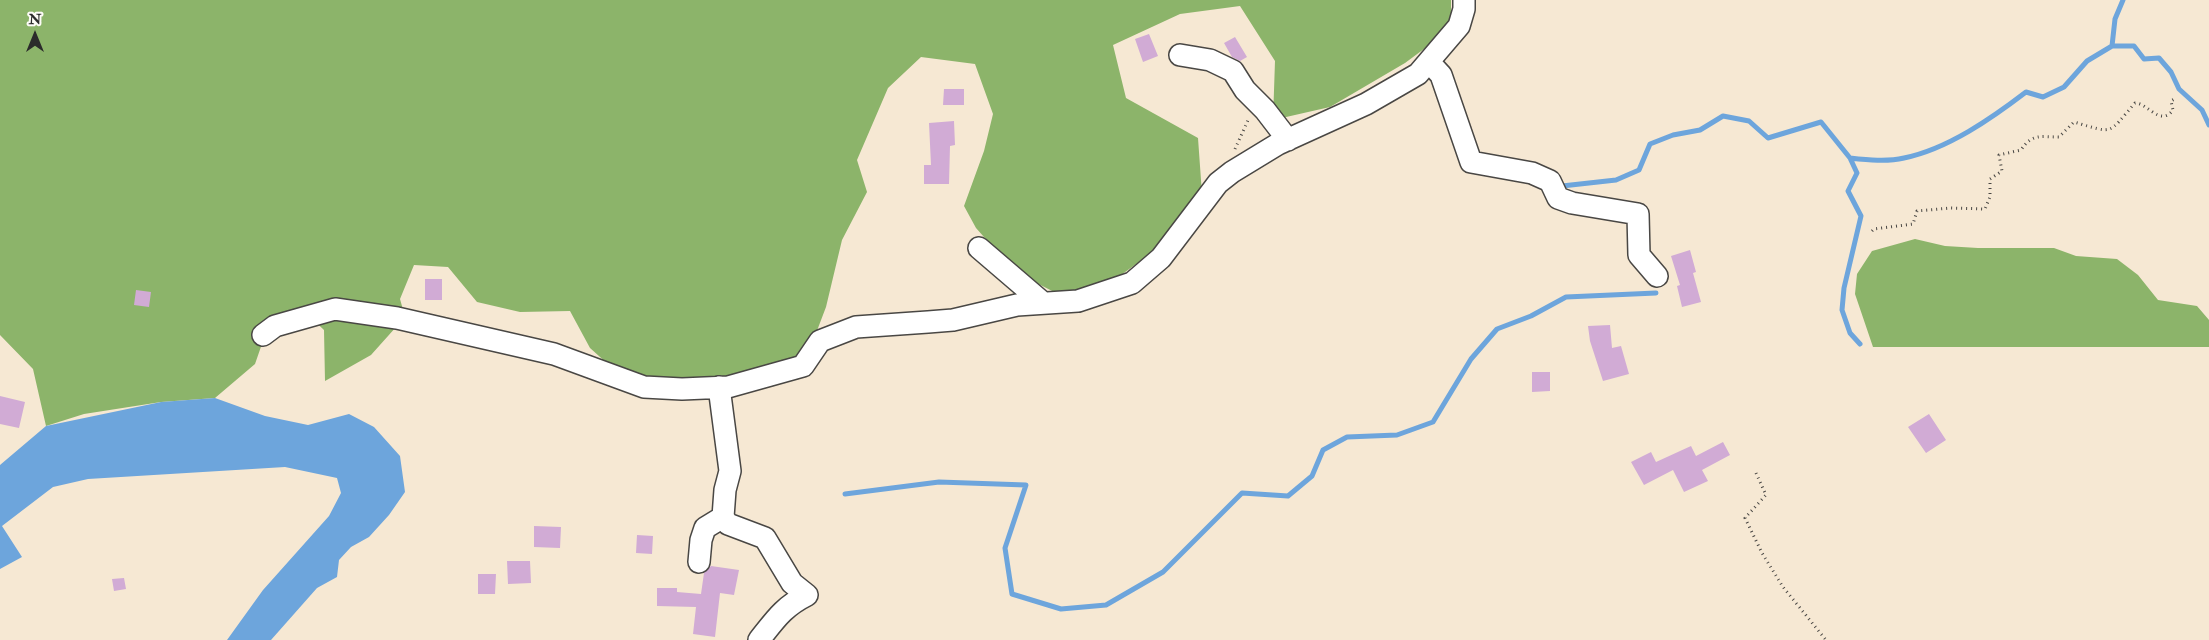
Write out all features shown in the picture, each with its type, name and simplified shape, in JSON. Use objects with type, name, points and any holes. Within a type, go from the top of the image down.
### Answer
[{"type":"street","points":[[263,335],[275,326],[336,309],[397,318],[554,354],[644,387],[682,389],[728,387],[803,366],[820,341],[856,327],[953,320],[1017,304],[1078,301],[1132,283],[1161,258],[1222,180],[1288,140],[1366,104],[1418,74],[1459,26],[1464,8],[1464,0]]},
{"type":"street","points":[[1180,55],[1210,60],[1232,71],[1245,90],[1258,102],[1288,140]]},
{"type":"street","points":[[1429,62],[1441,75],[1470,162],[1538,176],[1550,181],[1558,198],[1572,203],[1638,214],[1639,255],[1657,276]]},
{"type":"street","points":[[979,248],[1042,302]]},
{"type":"street","points":[[719,387],[730,471],[725,490],[723,517],[728,524],[765,538],[792,583],[807,595],[790,604],[774,620],[759,640]]},
{"type":"street","points":[[699,562],[701,540],[705,528],[723,517]]},
{"type":"path","points":[[1872,231],[1874,229],[1913,224],[1917,212],[1951,208],[1985,209],[1990,198],[1990,179],[2002,171],[1999,155],[2021,150],[2026,142],[2033,137],[2059,137],[2074,122],[2106,132],[2112,130],[2135,103],[2141,103],[2158,116],[2164,116],[2173,110],[2171,100],[2176,98]]},
{"type":"path","points":[[1222,180],[1258,102]]},
{"type":"path","points":[[1756,473],[1766,495],[1744,518],[1762,553],[1783,587],[1826,640]]},
{"type":"green space","points":[[0,0],[1451,0],[1451,29],[1405,63],[1330,107],[1273,120],[1275,61],[1240,6],[1180,14],[1113,45],[1126,98],[1198,138],[1202,194],[1161,246],[1103,288],[1062,296],[1015,272],[976,228],[964,206],[984,151],[993,114],[975,64],[921,57],[888,88],[857,160],[867,192],[842,240],[826,307],[807,357],[769,374],[657,381],[609,365],[590,348],[570,311],[520,312],[477,302],[448,267],[414,265],[400,299],[405,317],[371,355],[325,381],[324,330],[306,313],[264,338],[255,364],[215,398],[161,402],[84,414],[46,426],[33,369],[0,335]]},
{"type":"green space","points":[[1915,239],[1945,246],[2054,248],[2076,256],[2117,259],[2138,275],[2158,300],[2197,306],[2209,320],[2209,347],[1873,347],[1855,294],[1857,274],[1872,251]]},
{"type":"water","points":[[215,398],[265,416],[308,425],[349,414],[374,427],[400,456],[405,492],[389,515],[369,537],[351,547],[339,560],[337,577],[317,588],[271,640],[227,640],[263,590],[329,516],[341,493],[337,478],[285,467],[88,479],[53,487],[2,526],[22,557],[0,569],[0,465],[46,426],[161,402]]},
{"type":"building","points":[[1149,34],[1158,56],[1143,62],[1135,39]]},
{"type":"building","points":[[1235,37],[1247,57],[1240,61],[1232,57],[1224,43]]},
{"type":"building","points":[[944,89],[964,89],[964,105],[943,105]]},
{"type":"building","points":[[954,121],[955,145],[950,146],[949,184],[924,184],[924,165],[931,165],[929,123]]},
{"type":"building","points":[[1690,250],[1696,272],[1693,273],[1701,302],[1682,307],[1677,286],[1680,285],[1671,256]]},
{"type":"building","points":[[425,279],[442,279],[442,300],[425,300]]},
{"type":"building","points":[[136,290],[151,292],[149,307],[134,305]]},
{"type":"building","points":[[1610,325],[1612,348],[1621,346],[1629,374],[1603,381],[1590,341],[1588,326]]},
{"type":"building","points":[[1532,372],[1550,372],[1550,391],[1532,392]]},
{"type":"building","points":[[0,396],[25,402],[19,428],[0,424]]},
{"type":"building","points":[[1929,414],[1946,440],[1926,453],[1908,427]]},
{"type":"building","points":[[1723,442],[1730,455],[1702,470],[1708,481],[1684,492],[1673,470],[1644,485],[1631,462],[1651,452],[1656,462],[1691,446],[1696,456]]},
{"type":"building","points":[[534,526],[561,527],[560,548],[534,547]]},
{"type":"building","points":[[637,535],[653,536],[652,554],[636,553]]},
{"type":"building","points":[[507,561],[530,561],[531,583],[508,584]]},
{"type":"building","points":[[711,566],[739,570],[734,595],[720,593],[715,637],[693,634],[696,607],[657,606],[657,588],[677,588],[677,592],[701,594],[704,573]]},
{"type":"building","points":[[478,574],[496,574],[495,594],[478,594]]},
{"type":"building","points":[[124,578],[126,589],[114,591],[112,579]]},
{"type":"waterway","points":[[2112,46],[2115,19],[2123,0]]},
{"type":"waterway","points":[[1850,158],[1891,160],[1920,154],[1937,148],[1984,122],[2026,92],[2043,97],[2064,87],[2087,61],[2112,46],[2134,46],[2144,59],[2159,58],[2171,72],[2179,89],[2202,110],[2209,125]]},
{"type":"waterway","points":[[1562,186],[1616,180],[1639,170],[1650,144],[1673,135],[1700,130],[1723,116],[1749,121],[1768,138],[1821,122],[1850,158],[1857,173],[1848,191],[1861,216],[1844,288],[1842,310],[1850,333],[1860,344]]},
{"type":"waterway","points":[[845,494],[939,482],[1026,485],[1005,548],[1012,594],[1061,609],[1106,605],[1163,572],[1242,493],[1288,496],[1312,476],[1323,450],[1347,437],[1397,435],[1433,422],[1471,359],[1497,329],[1531,316],[1566,297],[1656,293]]}]
